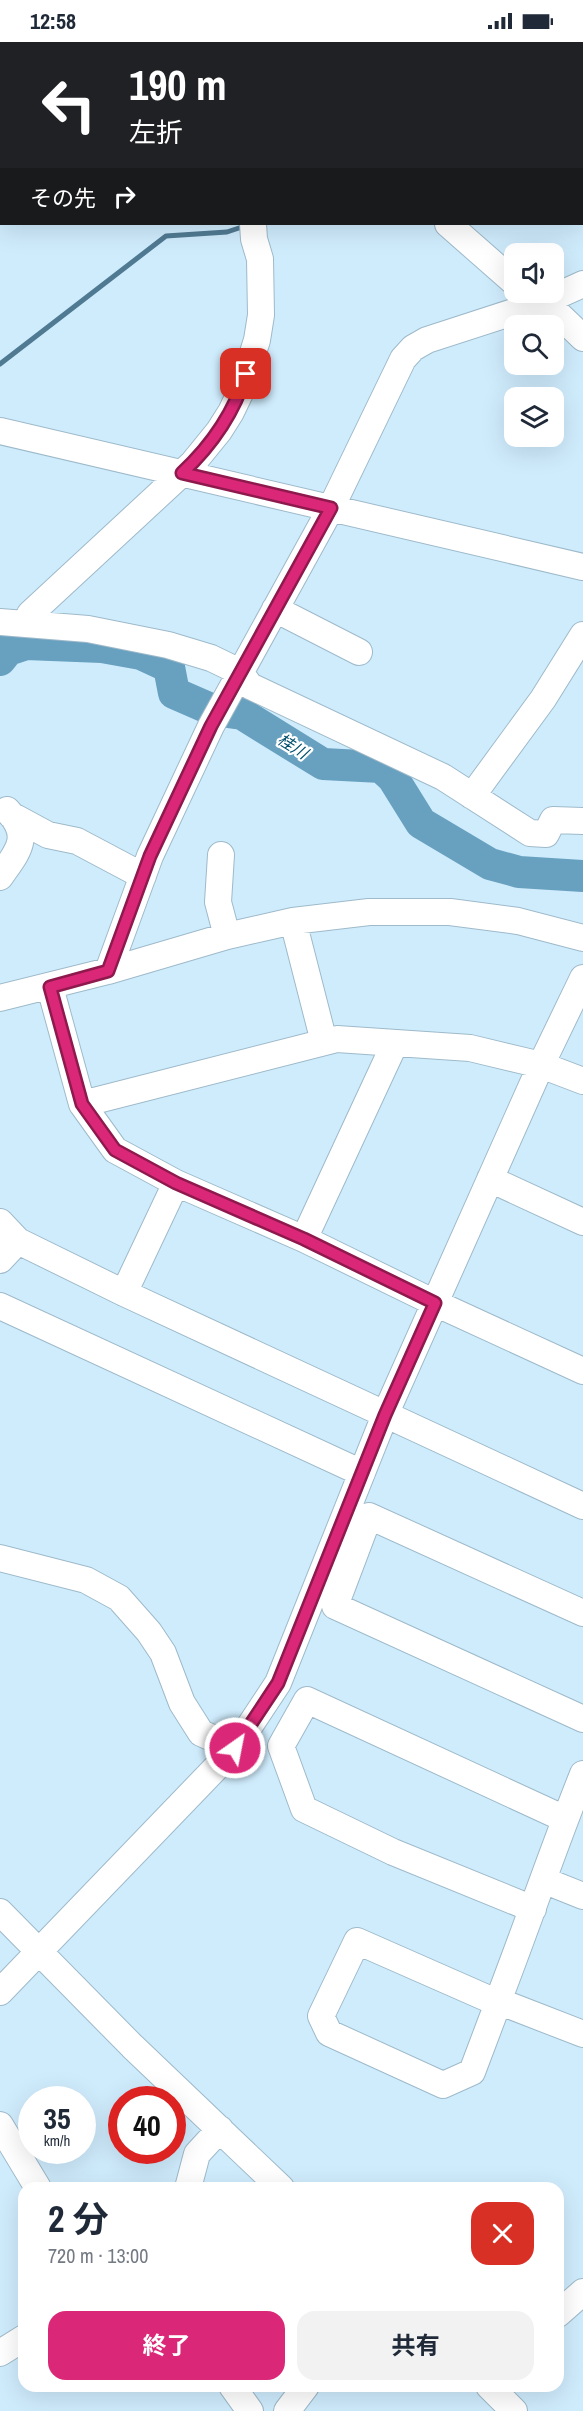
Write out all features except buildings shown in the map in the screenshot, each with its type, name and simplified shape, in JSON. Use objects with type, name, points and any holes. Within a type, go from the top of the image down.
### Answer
[{"type":"street","points":[[28,624],[30,614],[182,473],[209,445],[231,412],[241,391],[257,340],[261,288],[260,259],[254,239],[253,225]]},
{"type":"street","points":[[449,225],[504,273]]},
{"type":"street","points":[[564,289],[583,284]]},
{"type":"street","points":[[108,971],[150,856],[211,726],[331,508],[403,359],[413,348],[427,340],[521,303]]},
{"type":"street","points":[[542,303],[556,312],[583,338]]},
{"type":"street","points":[[0,431],[583,567]]},
{"type":"street","points":[[275,609],[360,652]]},
{"type":"street","points":[[0,622],[87,628],[168,645],[211,658],[238,675],[250,686],[443,777],[530,833],[546,834],[553,820],[583,822]]},
{"type":"street","points":[[472,796],[543,699],[583,636]]},
{"type":"street","points":[[5,809],[48,835],[77,841],[143,876]]},
{"type":"street","points":[[0,878],[19,848],[22,837],[20,827],[5,809]]},
{"type":"street","points":[[221,855],[218,902],[227,936]]},
{"type":"street","points":[[0,998],[50,987],[227,936],[292,921],[369,912],[450,912],[518,921],[583,938]]},
{"type":"street","points":[[292,921],[324,1042]]},
{"type":"street","points":[[0,1992],[235,1748],[278,1683],[385,1415],[541,1065],[583,978]]},
{"type":"street","points":[[50,987],[82,1104],[115,1150],[176,1183],[304,1239],[435,1303],[583,1371]]},
{"type":"street","points":[[82,1104],[337,1039],[470,1048],[541,1065],[583,1081]]},
{"type":"street","points":[[304,1239],[395,1043]]},
{"type":"street","points":[[490,1179],[583,1222]]},
{"type":"street","points":[[124,1293],[176,1183]]},
{"type":"street","points":[[0,1222],[18,1241],[124,1293],[583,1506]]},
{"type":"street","points":[[0,1260],[18,1241]]},
{"type":"street","points":[[0,1306],[362,1473]]},
{"type":"street","points":[[583,1613],[369,1516],[335,1606],[583,1719]]},
{"type":"street","points":[[0,1558],[86,1580],[118,1598],[149,1632],[163,1653],[182,1703],[201,1733],[235,1748]]},
{"type":"street","points":[[533,1910],[393,1852],[304,1809],[281,1746],[307,1700],[565,1819]]},
{"type":"street","points":[[583,1774],[565,1819],[533,1910],[498,2002],[472,2072],[443,2085],[329,2033],[321,2016],[357,1941],[498,2002],[583,2034]]},
{"type":"street","points":[[543,1880],[583,1896]]},
{"type":"street","points":[[0,1912],[275,2182]]},
{"type":"street","points":[[0,2125],[34,2182]]},
{"type":"street","points":[[190,2182],[197,2154],[220,2129]]},
{"type":"street","points":[[564,2309],[583,2292]]},
{"type":"street","points":[[0,2353],[18,2342]]},
{"type":"street","points":[[236,2392],[250,2411]]},
{"type":"street","points":[[287,2411],[301,2392]]},
{"type":"street","points":[[495,2392],[514,2411]]},
{"type":"waterway","points":[[0,364],[166,236],[227,232],[245,226]]},
{"type":"waterway","points":[[39,644],[42,631]]},
{"type":"waterway","name":"桂川","points":[[0,660],[8,650],[26,644],[102,647],[141,654],[169,667],[174,693],[213,710],[242,714],[323,764],[381,767],[393,778],[421,823],[490,864],[519,872],[583,876]]},
{"type":"route","points":[[235,1748],[278,1683],[385,1415],[435,1303],[304,1239],[176,1183],[115,1150],[82,1104],[50,987],[108,971],[118,950],[150,856],[211,726],[331,508],[182,473],[203,452],[219,431],[241,391],[246,374]]}]
